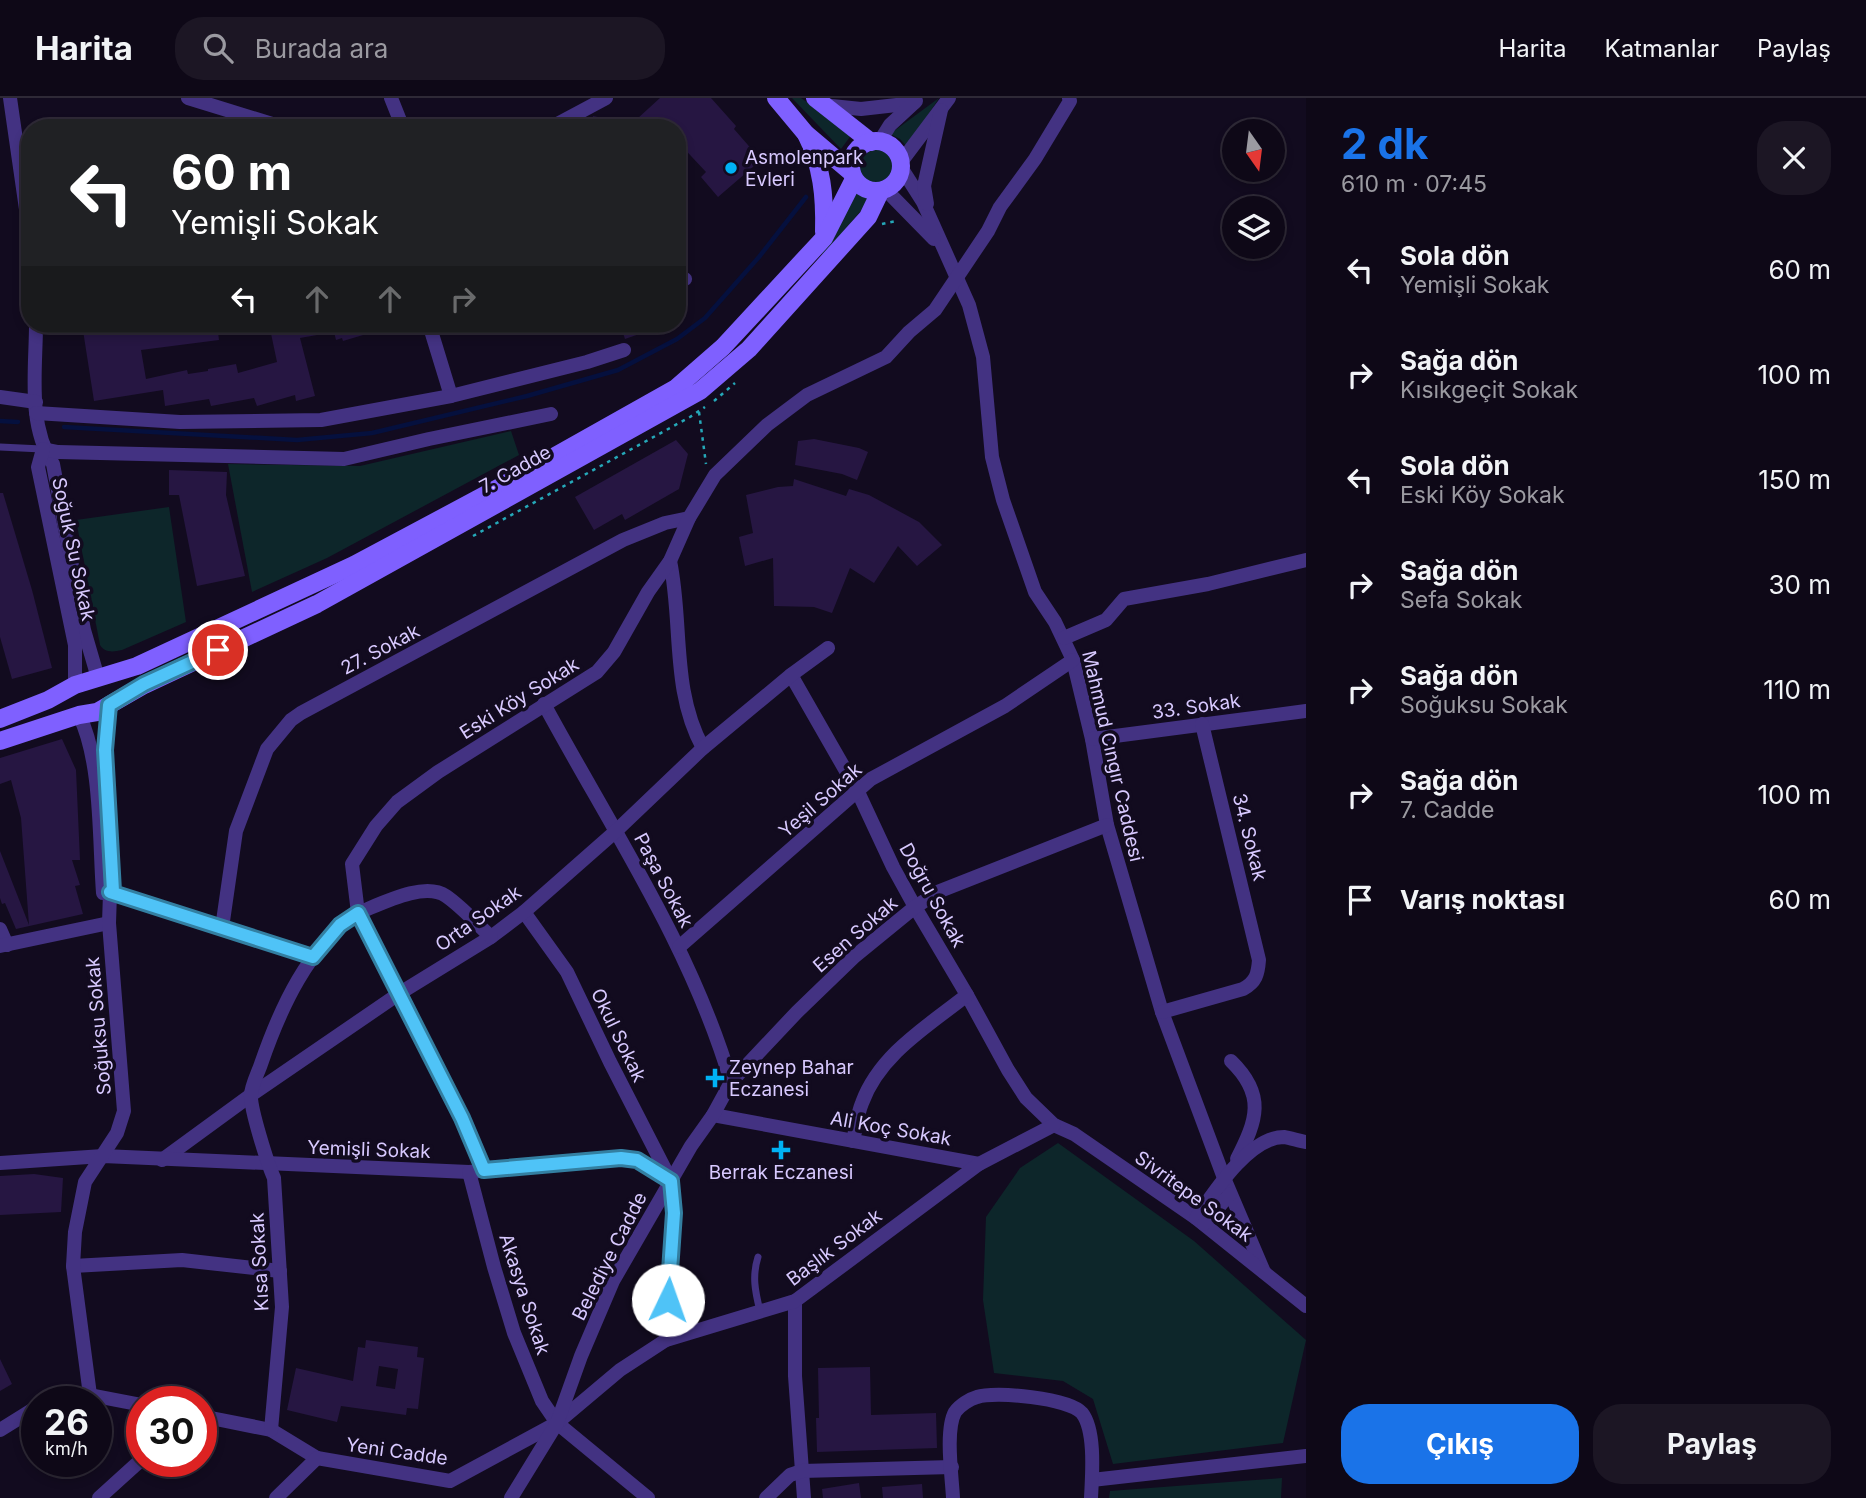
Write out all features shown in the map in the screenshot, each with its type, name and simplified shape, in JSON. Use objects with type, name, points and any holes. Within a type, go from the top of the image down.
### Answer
[{"type":"main road","points":[[776,98],[806,134],[865,189],[883,191],[897,181],[901,165],[894,148],[876,141],[818,102]]},
{"type":"main road","points":[[806,134],[817,157],[825,196],[824,238]]},
{"type":"main road","points":[[853,176],[855,153],[859,148],[876,141]]},
{"type":"main road","name":"7. Cadde","points":[[75,685],[137,666],[354,565],[676,388],[723,347],[824,238],[853,176]]},
{"type":"main road","name":"7. Cadde","points":[[79,715],[97,712],[144,684],[317,604],[700,391],[749,349],[867,217],[883,191]]},
{"type":"main road","points":[[98,678],[109,705]]},
{"type":"main road","points":[[0,719],[47,700],[75,685],[75,707],[79,715],[0,741]]},
{"type":"street","points":[[10,98],[21,174]]},
{"type":"street","points":[[188,98],[256,119]]},
{"type":"street","points":[[391,98],[399,119]]},
{"type":"street","points":[[567,119],[606,98]]},
{"type":"street","name":"Eski Köy Sokak","points":[[358,913],[352,864],[376,826],[397,802],[438,772],[597,672],[614,652],[648,592],[670,561],[689,518],[715,475],[747,443],[807,395],[886,357],[909,332],[935,310],[988,231],[1000,207],[1035,159],[1070,101],[1069,98]]},
{"type":"street","points":[[818,102],[861,109],[917,100]]},
{"type":"street","points":[[876,141],[917,100]]},
{"type":"street","points":[[901,165],[945,104]]},
{"type":"street","points":[[928,212],[924,186],[945,104]]},
{"type":"street","name":"Mahmud Cıngır Caddesi","points":[[901,165],[928,212],[969,305],[983,357],[992,457],[1003,500],[1035,592],[1064,638],[1073,660],[1092,738],[1107,825],[1163,1012],[1228,1174],[1230,1194],[1264,1272]]},
{"type":"street","name":"Mahmud Cıngır Caddesi","points":[[883,191],[930,232],[950,264]]},
{"type":"street","points":[[36,333],[36,408],[43,449],[58,452],[344,459],[551,414]]},
{"type":"street","points":[[432,333],[451,396]]},
{"type":"street","points":[[0,397],[36,408],[180,422],[321,420],[451,396],[624,350]]},
{"type":"street","name":"Soğuk Su Sokak","points":[[43,449],[53,464],[84,630],[98,678]]},
{"type":"street","name":"Soğuk Su Sokak","points":[[43,449],[38,467],[75,645],[75,685]]},
{"type":"street","name":"27. Sokak","points":[[222,928],[236,831],[267,749],[291,720],[623,540],[665,523],[689,518]]},
{"type":"street","points":[[1064,638],[1106,620],[1124,599],[1208,584],[1306,560]]},
{"type":"street","points":[[670,561],[675,584],[687,714],[703,748]]},
{"type":"street","name":"Orta Sokak","points":[[162,1160],[251,1095],[400,993],[491,937],[524,912],[616,831],[703,748],[828,648]]},
{"type":"street","name":"Yeşil Sokak","points":[[679,947],[871,779],[1005,706],[1073,660]]},
{"type":"street","name":"Doğru Sokak","points":[[791,675],[858,792],[915,907],[1026,1098],[1054,1125]]},
{"type":"street","name":"Paşa Sokak","points":[[544,704],[679,947],[720,1046],[731,1082]]},
{"type":"street","name":"Soğuksu Sokak","points":[[89,1386],[73,1266],[75,1232],[85,1182],[117,1133],[124,1111],[108,923],[110,892],[113,891],[105,750],[109,705]]},
{"type":"street","name":"33. Sokak","points":[[1092,738],[1306,711]]},
{"type":"street","name":"Soğuksu Sokak","points":[[79,715],[89,735],[94,758],[103,893],[110,892]]},
{"type":"street","name":"34. Sokak","points":[[1163,1012],[1243,989],[1253,984],[1259,971],[1259,960],[1202,724]]},
{"type":"street","name":"Esen Sokak","points":[[713,1115],[731,1082],[797,1012],[855,956],[915,907],[940,891],[1107,825]]},
{"type":"street","points":[[251,1095],[276,1021],[313,957],[340,925],[358,913],[415,892],[431,891],[444,895],[491,937]]},
{"type":"street","points":[[110,892],[313,957]]},
{"type":"street","name":"Okul Sokak","points":[[524,912],[567,972],[671,1181]]},
{"type":"street","name":"Akasya Sokak","points":[[358,913],[462,1118],[476,1171],[494,1267],[514,1333],[542,1401],[557,1423],[648,1498]]},
{"type":"street","points":[[0,929],[3,946],[108,923]]},
{"type":"street","points":[[853,1141],[861,1105],[888,1058],[967,995]]},
{"type":"street","points":[[1200,1221],[1228,1174],[1255,1119],[1252,1087],[1244,1073],[1231,1061]]},
{"type":"street","name":"Kısa Sokak","points":[[251,1095],[268,1165],[274,1178],[280,1272],[282,1307],[271,1430]]},
{"type":"street","name":"Belediye Cadde","points":[[557,1423],[581,1356],[613,1281],[713,1115]]},
{"type":"street","name":"Ali Koç Sokak","points":[[713,1115],[979,1164]]},
{"type":"street","name":"Başlık Sokak","points":[[557,1423],[620,1370],[666,1340],[795,1301],[979,1164],[1054,1125]]},
{"type":"street","name":"Sivritepe Sokak","points":[[1054,1125],[1074,1134],[1200,1221],[1306,1306]]},
{"type":"street","points":[[1228,1174],[1264,1142],[1285,1137],[1306,1142]]},
{"type":"street","name":"Yemişli Sokak","points":[[0,1163],[103,1156],[268,1165],[476,1171],[621,1158],[637,1160],[671,1181]]},
{"type":"street","points":[[666,1340],[674,1213],[671,1181]]},
{"type":"street","points":[[1200,1221],[1230,1194]]},
{"type":"street","points":[[73,1266],[182,1260],[280,1272]]},
{"type":"street","points":[[795,1301],[796,1376],[804,1498]]},
{"type":"street","points":[[953,1498],[950,1427],[956,1412],[965,1403],[979,1396],[1055,1399],[1083,1414],[1089,1428],[1091,1498]]},
{"type":"street","points":[[0,1430],[21,1417]]},
{"type":"street","points":[[217,1419],[271,1430],[317,1458]]},
{"type":"street","points":[[511,1498],[557,1423]]},
{"type":"street","name":"Yeni Cadde","points":[[276,1498],[317,1458],[450,1481],[557,1423]]},
{"type":"street","points":[[1092,1480],[1306,1456]]},
{"type":"street","points":[[766,1498],[790,1475],[802,1471],[952,1467]]},
{"type":"street","points":[[99,1498],[126,1474]]},
{"type":"lane","points":[[0,447],[43,449]]},
{"type":"lane","points":[[758,1257],[754,1270],[754,1288],[760,1311]]},
{"type":"path","points":[[699,411],[709,485]]},
{"type":"green space","points":[[792,98],[801,98],[852,134],[841,149]]},
{"type":"green space","points":[[939,98],[907,147],[900,139],[890,134]]},
{"type":"green space","points":[[877,150],[889,155],[894,167],[889,179],[877,184],[865,179],[860,167],[865,155]]},
{"type":"green space","points":[[853,191],[870,200],[823,255],[819,252]]},
{"type":"green space","points":[[511,431],[519,455],[327,558],[252,592],[228,464],[360,466]]},
{"type":"green space","points":[[169,507],[186,622],[122,650],[107,651],[100,645],[76,520]]},
{"type":"green space","points":[[1058,1143],[1194,1241],[1306,1340],[1283,1443],[1113,1464],[1093,1399],[1063,1381],[994,1373],[983,1300],[986,1217],[1020,1168]]},
{"type":"green space","points":[[1282,1478],[1281,1498],[1109,1498],[1110,1491]]},
{"type":"building","points":[[660,98],[711,98],[761,160],[718,197],[701,177],[706,172],[686,151],[686,119],[637,119]]},
{"type":"building","points":[[83,333],[218,333],[219,340],[141,350],[146,379],[187,370],[188,374],[208,371],[236,364],[238,373],[277,362],[271,333],[328,333],[300,338],[315,396],[296,401],[295,395],[257,406],[254,398],[211,406],[209,399],[165,406],[163,390],[94,401]]},
{"type":"building","points":[[334,333],[370,333],[343,341],[342,338],[336,340]]},
{"type":"building","points":[[623,333],[642,333],[625,339]]},
{"type":"building","points":[[814,439],[868,452],[857,480],[842,474],[795,465],[798,441]]},
{"type":"building","points":[[676,440],[688,454],[679,489],[625,520],[622,514],[594,530],[575,497]]},
{"type":"building","points":[[169,470],[227,472],[226,495],[245,576],[197,586],[179,495],[169,495]]},
{"type":"building","points":[[794,479],[846,496],[849,489],[869,495],[919,522],[942,545],[917,566],[898,546],[874,583],[850,568],[832,613],[814,607],[774,606],[773,558],[745,566],[739,537],[753,533],[746,495],[793,486]]},
{"type":"building","points":[[0,493],[3,493],[32,590],[52,668],[12,679],[0,637]]},
{"type":"building","points":[[62,739],[76,770],[80,860],[72,860],[80,885],[75,886],[83,914],[16,929],[5,903],[2,904],[0,898],[0,851],[29,925],[21,818],[11,780],[0,784],[0,758]]},
{"type":"building","points":[[34,1174],[63,1178],[61,1212],[0,1215],[0,1176]]},
{"type":"building","points":[[366,1340],[418,1347],[417,1357],[424,1358],[418,1409],[407,1408],[406,1415],[341,1406],[337,1422],[287,1410],[296,1368],[353,1381],[358,1347],[365,1348]],"holes":[[[379,1366],[398,1369],[395,1389],[376,1386]]]},
{"type":"building","points":[[0,1359],[12,1384],[0,1391]]},
{"type":"building","points":[[870,1367],[871,1415],[936,1413],[937,1448],[817,1452],[818,1368]]},
{"type":"building","points":[[859,1483],[861,1498],[823,1498],[822,1489]]},
{"type":"building","points":[[922,1484],[923,1498],[883,1498],[882,1487]]},
{"type":"waterway","points":[[686,332],[705,318],[759,257],[806,197]]},
{"type":"waterway","points":[[64,427],[297,440],[372,433],[527,396],[618,370],[685,333]]},
{"type":"waterway","points":[[0,421],[18,422]]},
{"type":"place","name":"Asmolenpark Evleri","points":[[731,168]]},
{"type":"place","name":"Zeynep Bahar Eczanesi","points":[[715,1078]]},
{"type":"place","name":"Berrak Eczanesi","points":[[781,1150]]},
{"type":"route","points":[[218,650],[144,684],[109,705],[105,750],[113,891],[110,892],[313,957],[340,925],[358,913],[462,1118],[484,1170],[621,1158],[637,1160],[671,1181],[674,1213],[668,1300]]}]
